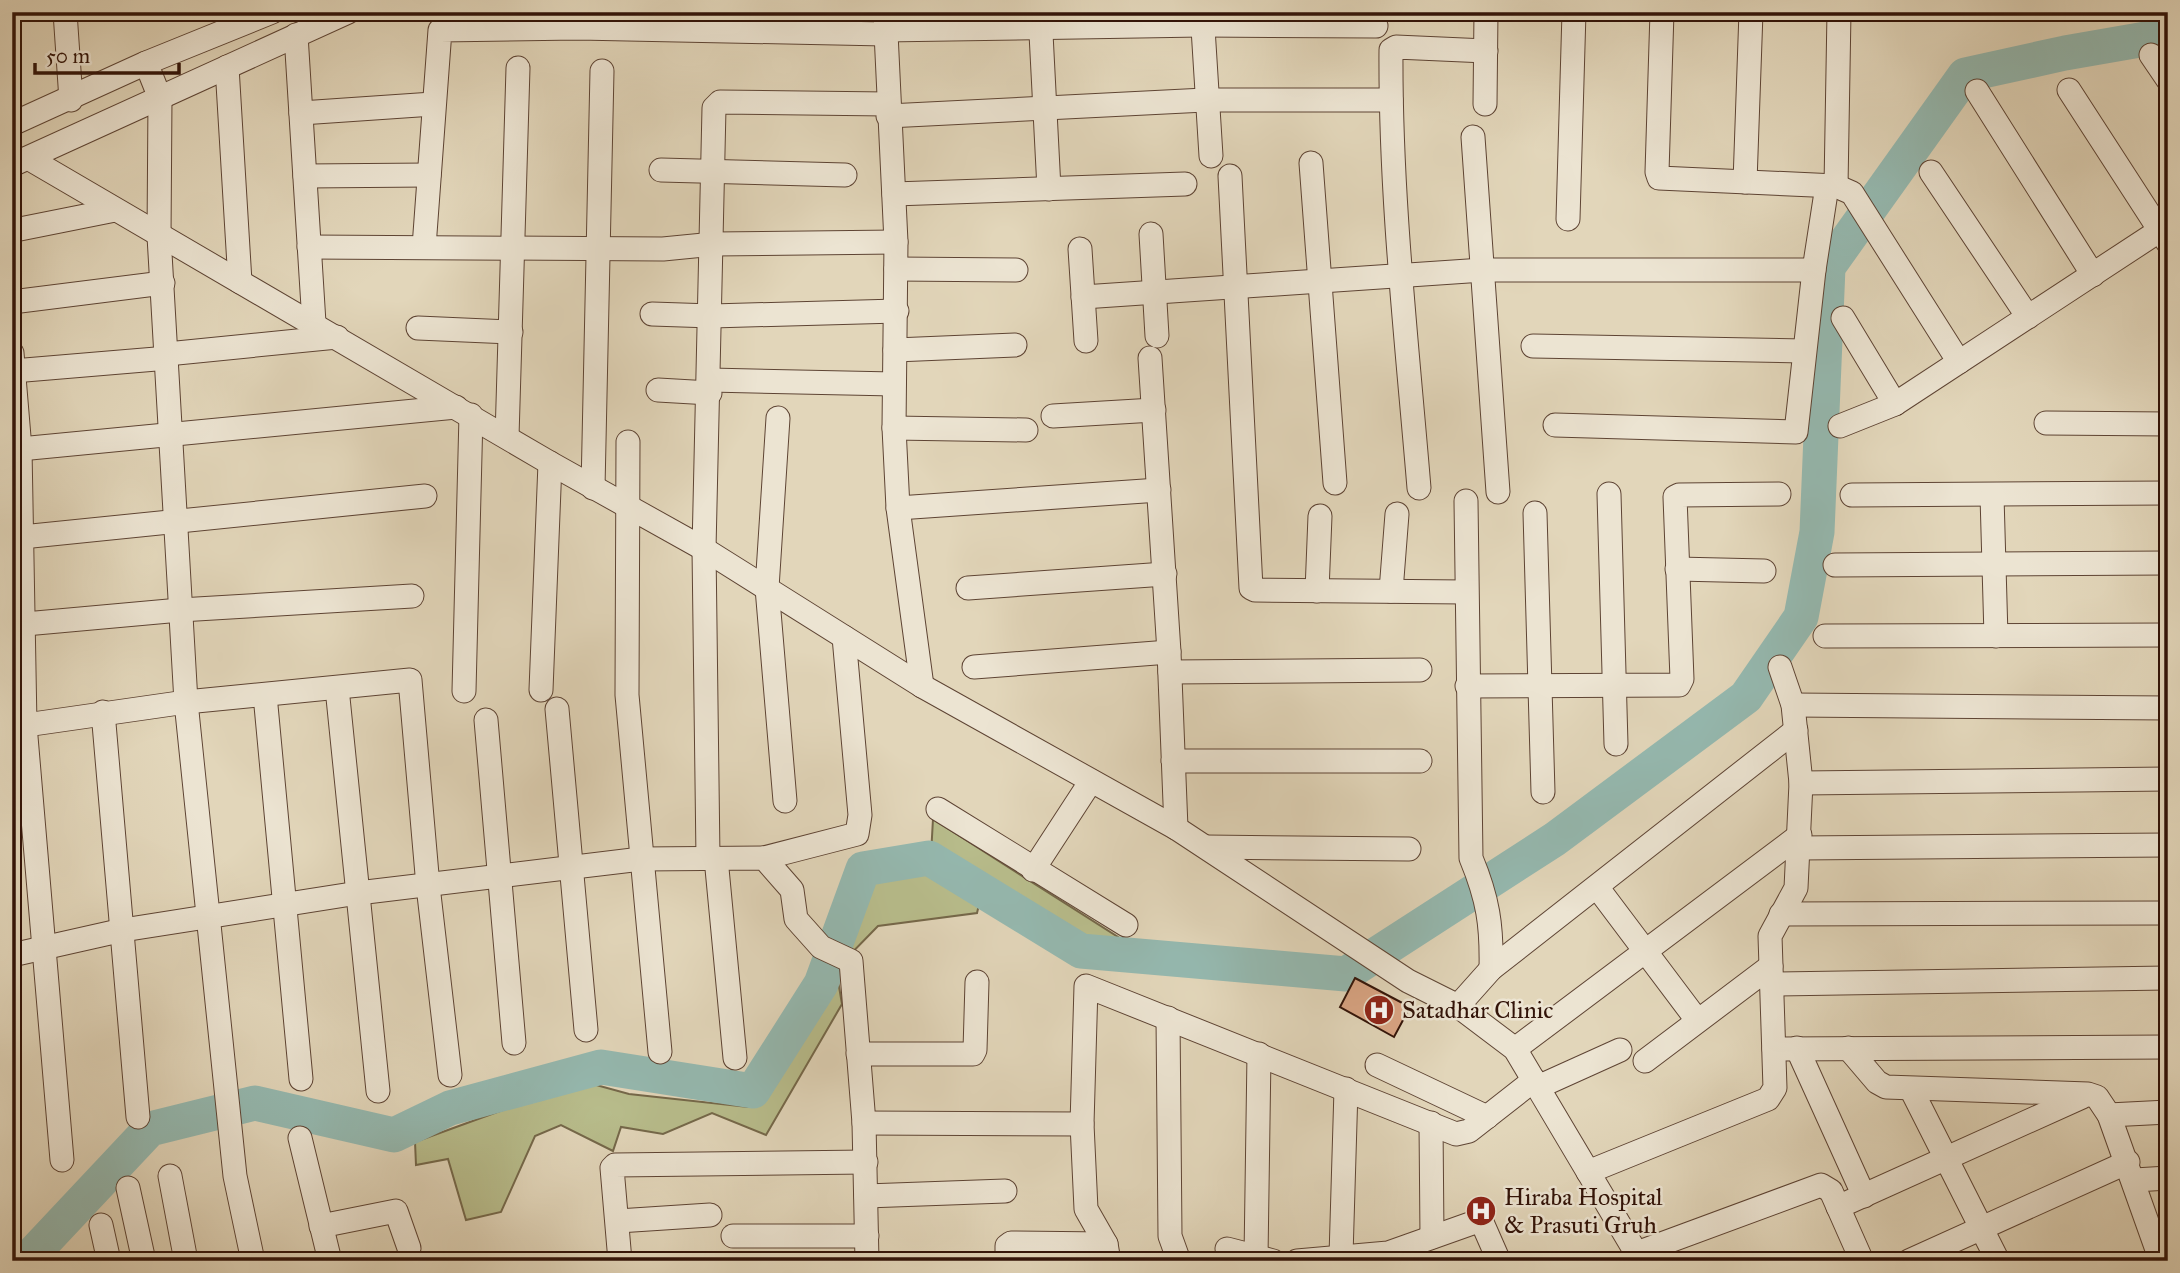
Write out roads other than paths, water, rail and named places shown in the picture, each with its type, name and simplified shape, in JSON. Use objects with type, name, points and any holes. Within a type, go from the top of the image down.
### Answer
[{"type":"street","points":[[65,12],[71,100]]},
{"type":"street","points":[[12,124],[71,100],[146,63],[272,12]]},
{"type":"street","points":[[20,161],[348,12]]},
{"type":"street","points":[[1485,104],[1486,12]]},
{"type":"street","points":[[1568,219],[1574,12]]},
{"type":"street","points":[[1662,12],[1658,176],[1662,179],[1831,186],[1857,198],[1959,362]]},
{"type":"street","points":[[1745,182],[1751,12]]},
{"type":"street","points":[[1555,425],[1793,433],[1799,426],[1804,351],[1814,270],[1831,186],[1839,12]]},
{"type":"street","points":[[1201,18],[1211,156]]},
{"type":"street","points":[[425,247],[440,30],[505,20],[885,25],[1040,19],[1201,18],[1376,26]]},
{"type":"street","points":[[1040,19],[1049,189]]},
{"type":"street","points":[[885,25],[887,110],[896,243],[894,428],[898,508],[922,686]]},
{"type":"street","points":[[296,35],[314,323]]},
{"type":"street","points":[[1419,488],[1391,100],[1394,47],[1486,51]]},
{"type":"street","points":[[2151,55],[2168,80]]},
{"type":"street","points":[[146,63],[160,98],[159,236],[173,437],[186,702],[236,1176],[253,1261]]},
{"type":"street","points":[[227,67],[240,282]]},
{"type":"street","points":[[507,437],[518,68]]},
{"type":"street","points":[[593,488],[602,71]]},
{"type":"street","points":[[1840,426],[1895,404],[2093,275],[2165,233],[2069,90]]},
{"type":"street","points":[[1977,91],[2093,275]]},
{"type":"street","points":[[735,1058],[712,858],[704,549],[717,103],[887,110],[1205,100],[1391,100]]},
{"type":"street","points":[[301,113],[433,104]]},
{"type":"street","points":[[1473,136],[1498,492]]},
{"type":"street","points":[[20,161],[115,210],[314,323],[627,508],[704,549],[922,686],[1176,828],[1408,981],[1458,1006],[1515,1049],[1639,1257],[1815,1185],[1827,1187],[1862,1261]]},
{"type":"street","points":[[1311,163],[1335,483]]},
{"type":"street","points":[[661,170],[845,175]]},
{"type":"street","points":[[1931,172],[2028,317]]},
{"type":"street","points":[[305,176],[429,175]]},
{"type":"street","points":[[1230,176],[1250,585],[1255,590],[1466,592]]},
{"type":"street","points":[[894,194],[1185,184]]},
{"type":"street","points":[[15,230],[115,210]]},
{"type":"street","points":[[1151,234],[1155,290],[1153,410],[1165,574],[1176,828]]},
{"type":"street","points":[[309,247],[663,249],[714,244],[896,243]]},
{"type":"street","points":[[1080,249],[1086,341]]},
{"type":"street","points":[[896,269],[1016,270]]},
{"type":"street","points":[[1083,297],[1155,290],[1483,270],[1814,270]]},
{"type":"street","points":[[12,302],[163,283]]},
{"type":"street","points":[[652,314],[712,316],[897,312]]},
{"type":"street","points":[[1843,318],[1895,404]]},
{"type":"street","points":[[418,328],[511,332]]},
{"type":"street","points":[[13,371],[337,337]]},
{"type":"street","points":[[895,350],[1015,345]]},
{"type":"street","points":[[1533,346],[1804,351]]},
{"type":"street","points":[[12,354],[20,449],[17,512],[22,537],[25,624],[19,726],[45,947],[62,1160]]},
{"type":"street","points":[[658,390],[710,386],[894,384]]},
{"type":"street","points":[[1053,416],[1153,410]]},
{"type":"street","points":[[20,449],[463,411]]},
{"type":"street","points":[[463,411],[464,691]]},
{"type":"street","points":[[778,418],[767,589],[785,801]]},
{"type":"street","points":[[2046,423],[2168,424]]},
{"type":"street","points":[[894,428],[1026,430]]},
{"type":"street","points":[[628,442],[626,671],[660,1052]]},
{"type":"street","points":[[541,690],[550,463]]},
{"type":"street","points":[[898,508],[1159,490]]},
{"type":"street","points":[[1852,495],[2168,493]]},
{"type":"street","points":[[1609,494],[1616,744]]},
{"type":"street","points":[[1467,686],[1677,686],[1682,682],[1677,496],[1779,495]]},
{"type":"street","points":[[22,537],[425,496]]},
{"type":"street","points":[[1992,496],[1996,636]]},
{"type":"street","points":[[1466,501],[1471,858],[1487,896],[1492,928],[1491,969]]},
{"type":"street","points":[[1535,513],[1543,792]]},
{"type":"street","points":[[1391,591],[1396,514]]},
{"type":"street","points":[[1317,591],[1320,516]]},
{"type":"street","points":[[1835,565],[2168,563]]},
{"type":"street","points":[[1677,569],[1764,570]]},
{"type":"street","points":[[968,588],[1165,574]]},
{"type":"street","points":[[25,624],[180,610],[412,596]]},
{"type":"street","points":[[1825,636],[2168,635]]},
{"type":"street","points":[[12,955],[123,930],[285,903],[641,859],[764,858],[857,834],[860,815],[844,637]]},
{"type":"street","points":[[974,667],[1169,662],[1420,670]]},
{"type":"street","points":[[1780,667],[1793,705],[1796,730],[1801,783],[1800,842],[1796,888],[1770,936],[1771,975],[1786,1049],[1864,1196]]},
{"type":"street","points":[[19,726],[186,702],[405,679],[412,682],[428,886],[450,1075]]},
{"type":"street","points":[[337,688],[378,1091]]},
{"type":"street","points":[[265,695],[300,1079]]},
{"type":"street","points":[[1793,705],[2168,708]]},
{"type":"street","points":[[557,709],[586,1030]]},
{"type":"street","points":[[103,712],[138,1117]]},
{"type":"street","points":[[486,720],[514,1043]]},
{"type":"street","points":[[1458,1006],[1491,969],[1796,730]]},
{"type":"street","points":[[1173,761],[1420,761]]},
{"type":"street","points":[[1801,783],[2168,779]]},
{"type":"street","points":[[1033,870],[1091,780]]},
{"type":"street","points":[[938,809],[1126,925]]},
{"type":"street","points":[[1515,1049],[1647,950],[1800,842],[2168,845]]},
{"type":"street","points":[[1205,847],[1409,849]]},
{"type":"street","points":[[764,858],[792,890],[796,919],[821,947],[852,961],[866,1162],[867,1261]]},
{"type":"street","points":[[1597,887],[1698,1020]]},
{"type":"street","points":[[1782,914],[2168,913]]},
{"type":"street","points":[[1646,1061],[1698,1020],[1771,975],[2168,978]]},
{"type":"street","points":[[859,1054],[973,1054],[977,982]]},
{"type":"street","points":[[1108,1252],[1086,1209],[1082,1124],[1084,987],[1087,985],[1456,1133],[1465,1133],[1536,1084],[1620,1050]]},
{"type":"street","points":[[1168,1018],[1170,1236],[1179,1261]]},
{"type":"street","points":[[1786,1049],[2168,1047]]},
{"type":"street","points":[[1848,1048],[1882,1085],[1912,1089],[2088,1094],[2097,1097],[2109,1115],[2131,1171],[2161,1261]]},
{"type":"street","points":[[1588,1172],[1768,1099],[1775,1088],[1786,1049]]},
{"type":"street","points":[[1227,1248],[1264,1259],[1259,1054]]},
{"type":"street","points":[[1377,1065],[1487,1116]]},
{"type":"street","points":[[1341,1256],[1346,1089]]},
{"type":"street","points":[[1912,1089],[1998,1261]]},
{"type":"street","points":[[1838,1207],[2088,1094]]},
{"type":"street","points":[[2109,1115],[2168,1112]]},
{"type":"street","points":[[864,1123],[1082,1124]]},
{"type":"street","points":[[1431,1124],[1432,1237]]},
{"type":"street","points":[[300,1138],[330,1261]]},
{"type":"street","points":[[620,1261],[612,1168],[615,1165],[866,1162]]},
{"type":"street","points":[[1909,1261],[1982,1228],[2131,1171],[2168,1178]]},
{"type":"street","points":[[170,1176],[186,1261]]},
{"type":"street","points":[[128,1188],[144,1261]]},
{"type":"street","points":[[866,1196],[1006,1191]]},
{"type":"street","points":[[321,1226],[396,1211],[409,1248]]},
{"type":"street","points":[[618,1221],[710,1215]]},
{"type":"street","points":[[1297,1261],[1341,1256],[1390,1257],[1432,1237],[1482,1220],[1499,1261]]},
{"type":"street","points":[[101,1225],[109,1261]]},
{"type":"street","points":[[733,1236],[867,1236]]},
{"type":"street","points":[[1006,1261],[1007,1246],[1011,1243],[1108,1252]]},
{"type":"waterway","points":[[26,1261],[150,1129],[255,1103],[394,1135],[450,1108],[601,1067],[753,1091],[821,984],[863,869],[929,858],[1081,951],[1346,974],[1555,839],[1746,697],[1801,617],[1817,532],[1828,267],[1965,75],[2065,53],[2157,37],[2168,30]]},
{"type":"place","name":"Satadhar Clinic","points":[[1379,1010]]},
{"type":"place","name":"Hiraba Hospital & Prasuti Gruh","points":[[1481,1211]]}]
